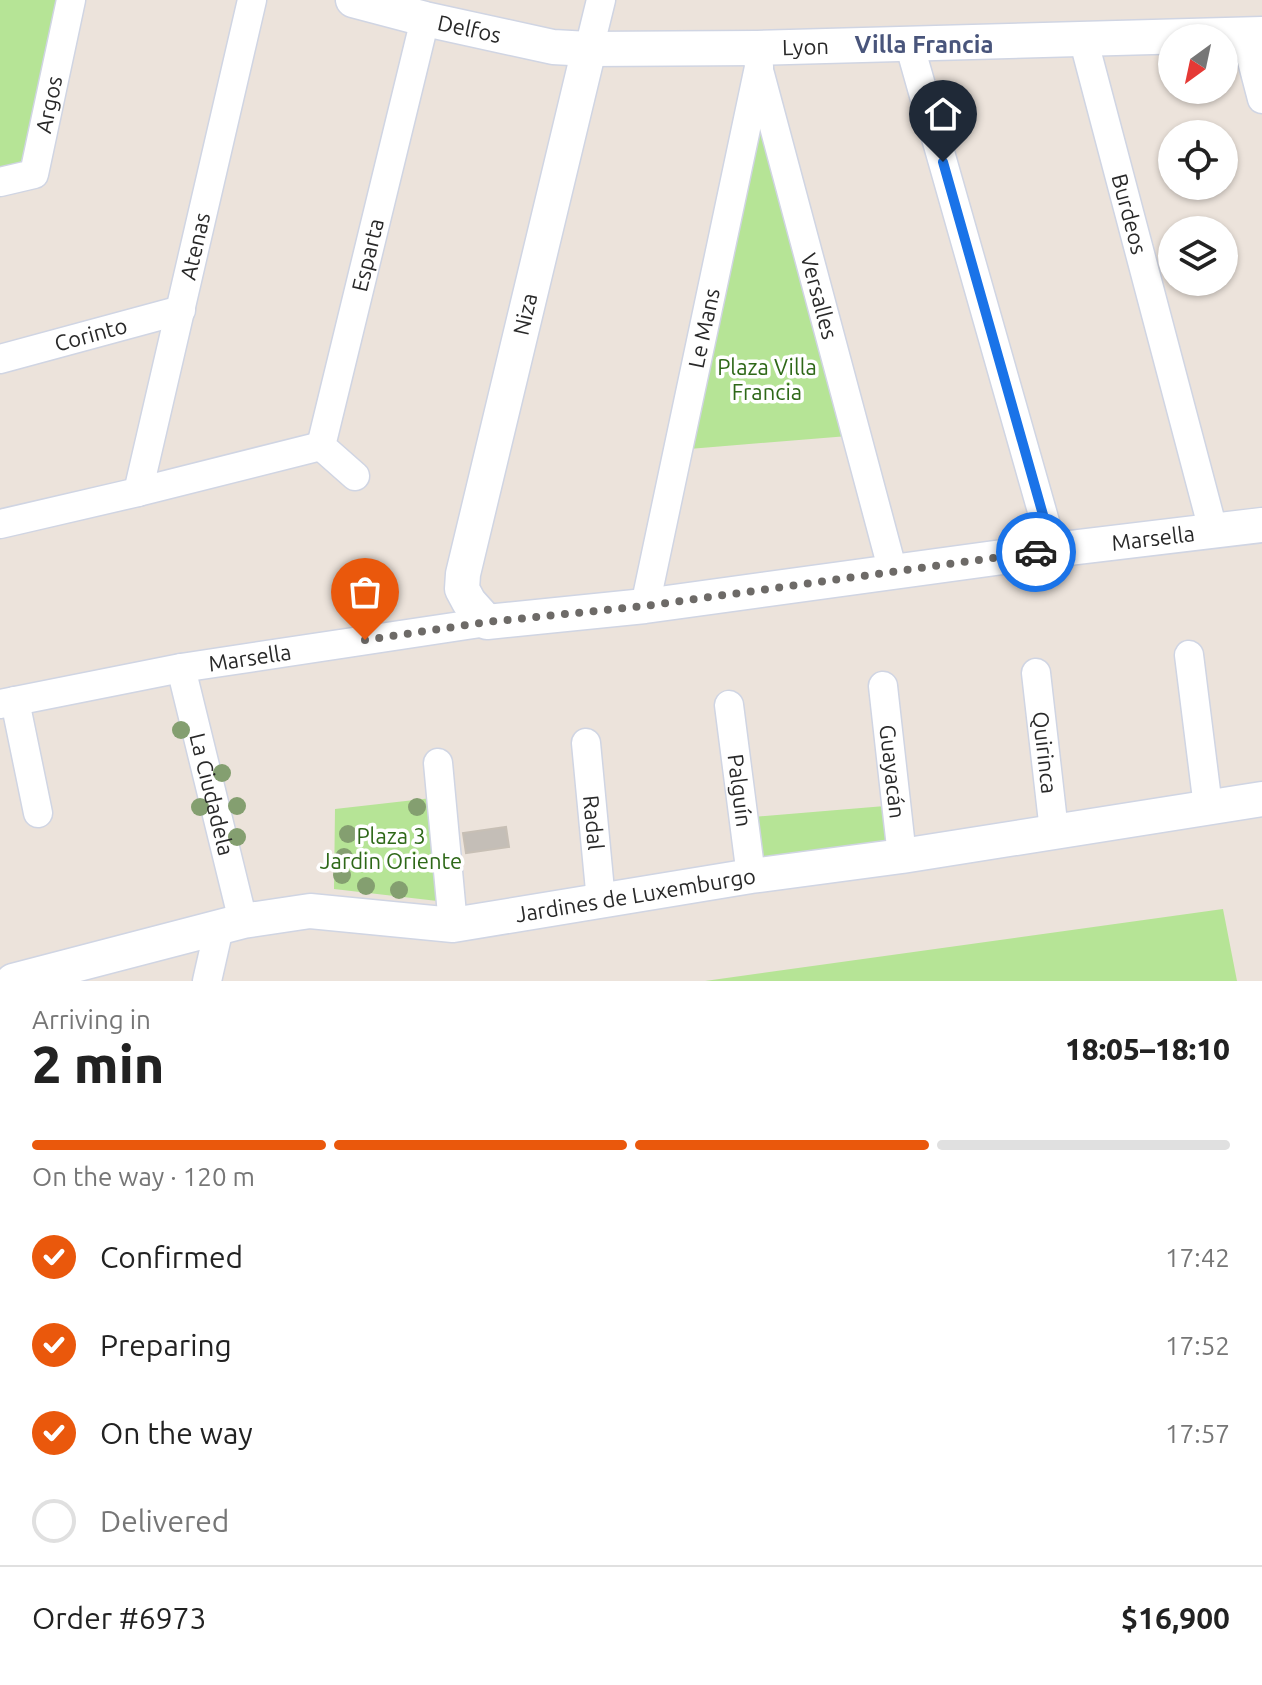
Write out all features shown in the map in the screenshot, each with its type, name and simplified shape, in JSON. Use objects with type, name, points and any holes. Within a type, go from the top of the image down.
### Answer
[{"type":"street","name":"Argos","points":[[0,182],[34,174],[71,0]]},
{"type":"street","name":"Atenas","points":[[138,492],[252,0]]},
{"type":"street","name":"Delfos","points":[[353,0],[553,47],[589,49]]},
{"type":"street","name":"Niza","points":[[487,622],[462,589],[463,574],[601,0]]},
{"type":"street","name":"Esparta","points":[[321,446],[425,19]]},
{"type":"street","name":"Lyon","points":[[589,49],[758,58],[909,43],[1254,34]]},
{"type":"street","points":[[1254,34],[1262,99]]},
{"type":"street","name":"Burdeos","points":[[1083,38],[1213,530]]},
{"type":"street","points":[[909,43],[1053,550]]},
{"type":"street","name":"Versalles","points":[[758,58],[893,572]]},
{"type":"street","name":"Le Mans","points":[[645,606],[758,58]]},
{"type":"street","name":"Corinto","points":[[0,359],[181,310]]},
{"type":"street","points":[[0,524],[321,446],[355,476]]},
{"type":"street","name":"Marsella","points":[[7,702],[181,668],[487,622],[645,606],[1053,550],[1262,525]]},
{"type":"street","points":[[1189,655],[1208,807]]},
{"type":"street","name":"La Ciudadela","points":[[181,668],[231,924]]},
{"type":"street","name":"Quirinca","points":[[1036,673],[1054,831]]},
{"type":"street","name":"Guayacán","points":[[883,686],[902,856]]},
{"type":"street","points":[[7,702],[38,813]]},
{"type":"street","name":"Palguín","points":[[729,705],[751,876]]},
{"type":"street","name":"Radal","points":[[586,743],[601,901]]},
{"type":"street","points":[[438,763],[453,925]]},
{"type":"street","name":"Jardines de Luxemburgo","points":[[13,981],[231,924],[310,911],[453,925],[751,876],[902,856],[1262,799]]},
{"type":"street","points":[[207,981],[231,924]]},
{"type":"green space","points":[[0,0],[63,0],[27,164],[0,170]]},
{"type":"green space","name":"Plaza Villa Francia","points":[[760,113],[848,436],[689,449]]},
{"type":"green space","name":"Plaza 3 Jardin Oriente","points":[[432,798],[446,902],[334,889],[335,809]]},
{"type":"green space","points":[[885,806],[890,850],[758,868],[753,817]]},
{"type":"green space","points":[[1223,909],[1237,981],[705,981]]},
{"type":"building","points":[[506,827],[509,847],[466,853],[463,833]]},
{"type":"way so far","points":[[365,640],[487,622],[645,606],[1036,552]]},
{"type":"district","name":"Villa Francia","points":[[924,45]]},
{"type":"route","points":[[943,162],[1053,550],[1036,552]]}]
